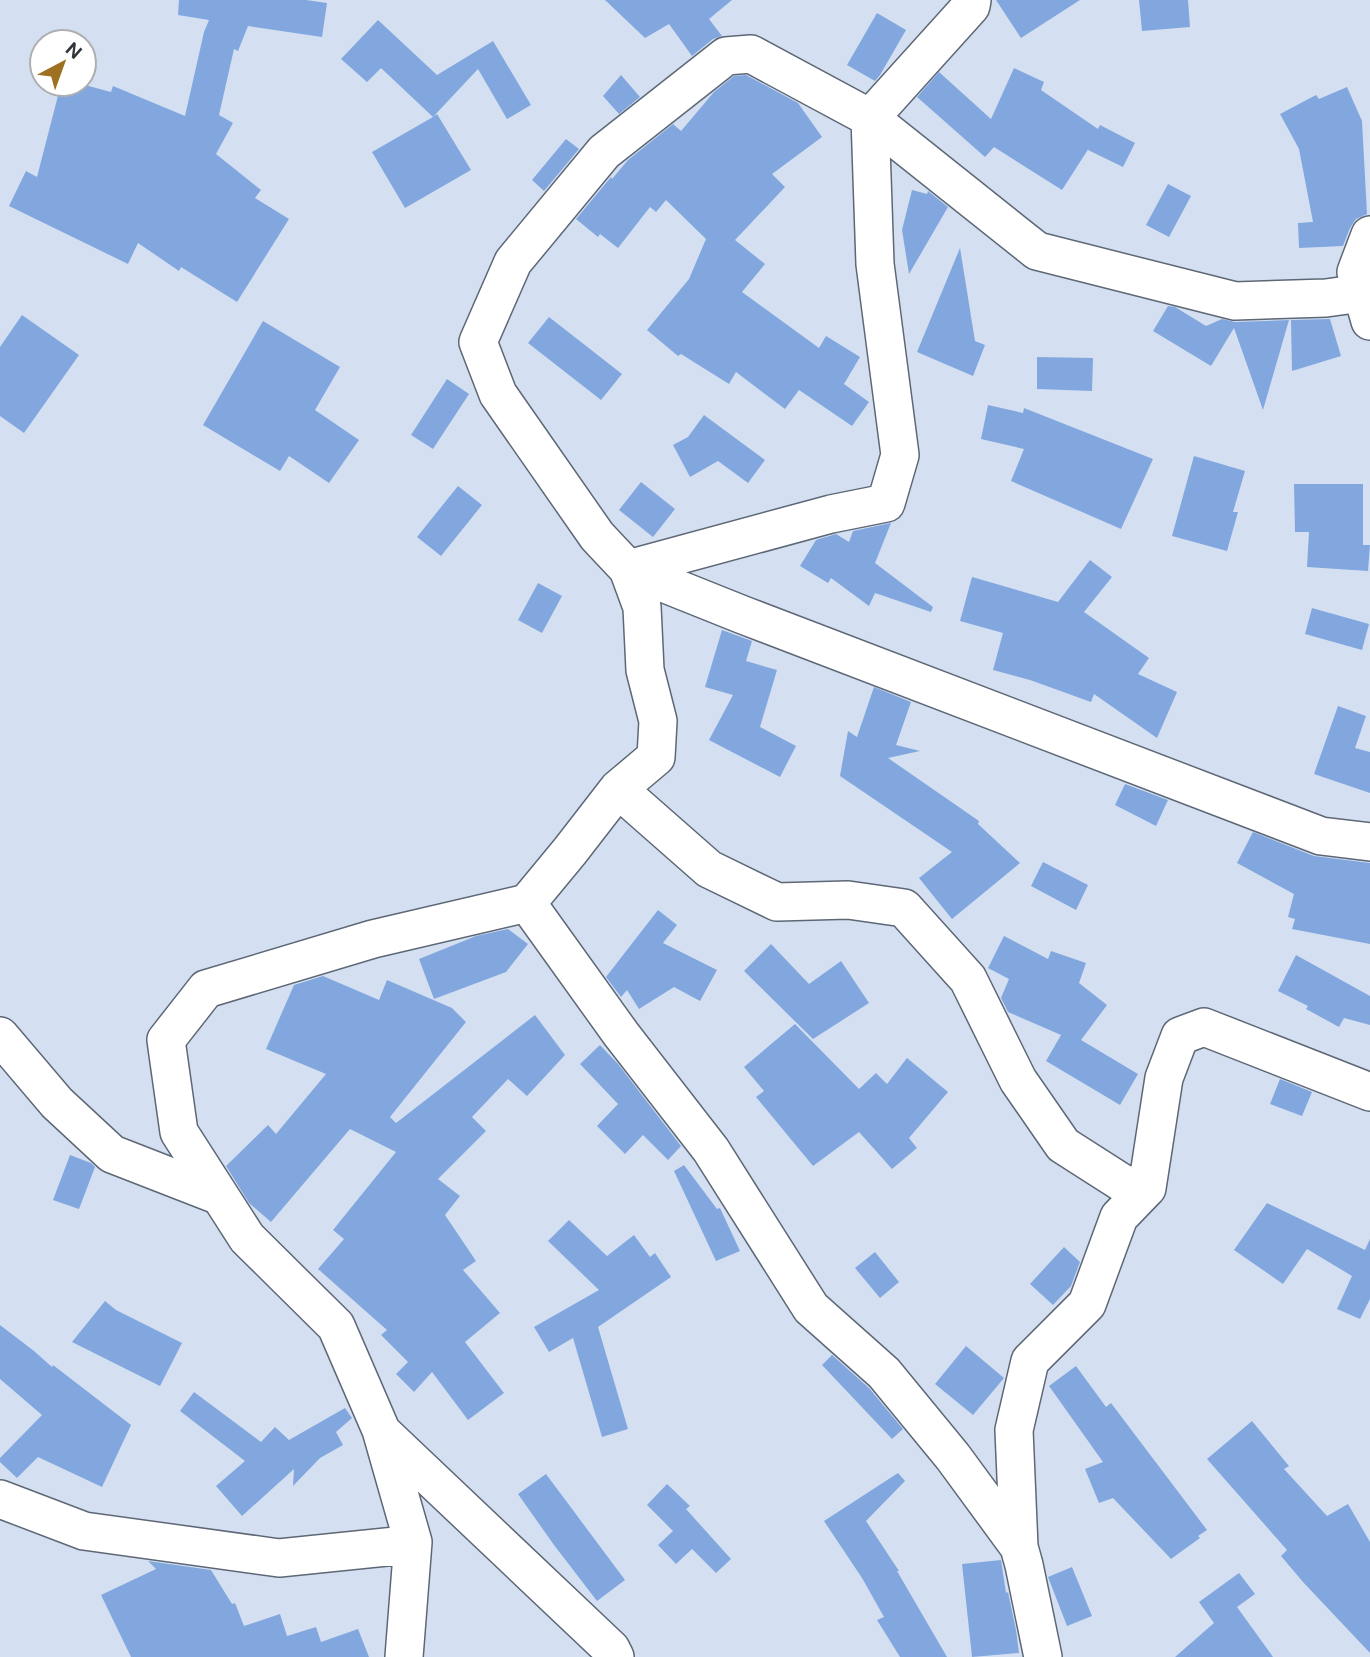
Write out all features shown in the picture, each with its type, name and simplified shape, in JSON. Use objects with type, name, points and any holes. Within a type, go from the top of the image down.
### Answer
[{"type":"street","points":[[628,569],[831,514],[886,503],[900,455],[875,264],[870,118],[971,6],[972,0]]},
{"type":"street","points":[[404,1657],[413,1542],[380,1430],[335,1326],[247,1238],[178,1132],[166,1041],[206,989],[373,939],[527,903],[618,789],[656,757],[658,721],[645,670],[642,607],[628,569],[597,536],[498,394],[478,342],[513,262],[604,152],[726,56],[751,54],[870,118],[1037,251],[1235,301],[1326,298],[1366,307],[1356,272],[1370,235]]},
{"type":"street","points":[[628,569],[1321,836],[1370,842]]},
{"type":"street","points":[[618,789],[709,869],[777,902],[848,900],[904,908],[968,979],[1018,1080],[1063,1145],[1124,1184],[1147,1188]]},
{"type":"street","points":[[527,903],[621,1034],[711,1150],[811,1308],[884,1373],[953,1457],[1019,1547]]},
{"type":"street","points":[[1043,1657],[1019,1547],[1014,1430],[1030,1361],[1087,1304],[1119,1217],[1147,1188],[1164,1078],[1180,1036],[1203,1027],[1370,1091]]},
{"type":"street","points":[[0,1035],[57,1103],[112,1154],[220,1196]]},
{"type":"street","points":[[380,1430],[611,1649],[615,1657]]},
{"type":"street","points":[[0,1499],[84,1531],[279,1558],[413,1542]]},
{"type":"building","points":[[179,0],[306,0],[327,3],[322,37],[248,26],[238,51],[234,49],[219,115],[233,123],[216,154],[261,190],[255,198],[289,219],[237,302],[181,267],[179,271],[138,243],[128,264],[9,206],[26,171],[37,177],[57,98],[98,98],[98,89],[111,92],[113,86],[185,116],[209,20],[178,15]]},
{"type":"building","points":[[605,0],[732,0],[709,19],[722,36],[713,39],[692,56],[669,24],[645,38]]},
{"type":"building","points":[[996,0],[1080,0],[1021,38]]},
{"type":"building","points":[[1139,0],[1188,0],[1190,27],[1142,31]]},
{"type":"building","points":[[877,13],[906,30],[875,81],[847,65]]},
{"type":"building","points":[[378,20],[437,75],[493,41],[531,105],[507,119],[478,69],[433,117],[381,68],[367,82],[341,59]]},
{"type":"building","points":[[1014,68],[1044,82],[1041,90],[1098,129],[1100,125],[1135,143],[1123,167],[1088,150],[1089,148],[1062,190],[994,147],[985,157],[917,97],[939,72],[991,119]]},
{"type":"building","points":[[621,75],[640,97],[619,114],[603,96]]},
{"type":"building","points":[[746,75],[798,103],[822,137],[772,174],[785,187],[735,240],[765,264],[742,292],[819,348],[826,336],[860,357],[844,384],[869,402],[852,426],[799,390],[785,409],[736,372],[729,384],[681,354],[678,356],[647,330],[689,279],[706,239],[666,200],[656,212],[650,207],[618,248],[600,234],[598,237],[576,219],[628,160],[673,124],[681,131],[714,92],[734,76]]},
{"type":"building","points":[[1347,87],[1362,121],[1367,214],[1356,219],[1343,246],[1299,248],[1298,223],[1313,222],[1299,149],[1280,114],[1316,95],[1319,99]]},
{"type":"building","points":[[437,114],[471,170],[405,208],[372,152]]},
{"type":"building","points":[[566,139],[579,149],[544,191],[532,180]]},
{"type":"building","points":[[1168,184],[1191,196],[1169,237],[1146,225]]},
{"type":"building","points":[[912,190],[927,194],[928,191],[948,207],[909,274],[902,230]]},
{"type":"building","points":[[960,248],[975,341],[985,345],[973,376],[917,352]]},
{"type":"building","points":[[1168,306],[1175,307],[1206,326],[1222,319],[1235,322],[1289,320],[1263,410],[1234,328],[1211,366],[1153,331]]},
{"type":"building","points":[[22,315],[79,355],[24,433],[0,416],[0,347]]},
{"type":"building","points":[[549,317],[622,374],[601,400],[528,343]]},
{"type":"building","points":[[1330,319],[1341,356],[1292,371],[1291,320]]},
{"type":"building","points":[[263,321],[340,367],[315,410],[359,440],[329,483],[289,456],[280,471],[203,425]]},
{"type":"building","points":[[1037,357],[1093,358],[1092,391],[1037,389]]},
{"type":"building","points":[[447,379],[469,394],[433,449],[411,435]]},
{"type":"building","points":[[988,405],[1023,413],[1024,408],[1153,459],[1121,529],[1011,481],[1024,449],[981,439]]},
{"type":"building","points":[[704,415],[765,460],[748,483],[718,461],[690,477],[673,445],[688,437]]},
{"type":"building","points":[[1194,456],[1245,471],[1233,512],[1238,512],[1227,551],[1172,536]]},
{"type":"building","points":[[641,482],[675,509],[653,537],[619,510]]},
{"type":"building","points":[[1294,484],[1363,484],[1363,545],[1370,545],[1368,571],[1307,567],[1309,532],[1295,532]]},
{"type":"building","points":[[458,486],[482,505],[441,556],[417,537]]},
{"type":"building","points":[[891,523],[875,563],[933,607],[931,612],[875,593],[869,606],[831,578],[828,583],[800,566],[816,540],[836,534],[849,542],[853,531]]},
{"type":"building","points":[[1090,560],[1112,577],[1084,612],[1149,658],[1138,674],[1177,692],[1157,738],[1094,694],[1091,702],[993,670],[1003,633],[960,621],[972,577],[1058,602]]},
{"type":"building","points":[[538,583],[562,596],[542,633],[518,620]]},
{"type":"building","points":[[1312,608],[1369,624],[1362,650],[1305,634]]},
{"type":"building","points":[[722,630],[752,641],[746,661],[777,670],[760,727],[796,746],[780,777],[709,740],[733,695],[705,687]]},
{"type":"building","points":[[874,687],[911,702],[896,745],[920,751],[888,758],[979,821],[978,824],[1020,863],[952,919],[919,878],[952,852],[840,776],[848,731],[857,737]]},
{"type":"building","points":[[1338,706],[1366,716],[1355,748],[1370,752],[1370,793],[1314,774]]},
{"type":"building","points":[[1125,784],[1168,800],[1156,826],[1115,805]]},
{"type":"building","points":[[1253,832],[1314,856],[1370,863],[1370,944],[1292,929],[1295,919],[1288,917],[1294,894],[1237,863]]},
{"type":"building","points":[[1043,862],[1088,885],[1076,910],[1031,886]]},
{"type":"building","points":[[658,910],[677,925],[663,943],[717,970],[700,1001],[674,987],[639,1009],[627,990],[621,997],[606,977]]},
{"type":"building","points":[[508,929],[528,944],[506,972],[434,999],[419,959],[476,936]]},
{"type":"building","points":[[1004,936],[1048,959],[1051,951],[1086,963],[1079,983],[1107,1005],[1081,1040],[1138,1074],[1120,1105],[1046,1061],[1061,1035],[1008,1012],[1001,998],[1009,979],[988,968]]},
{"type":"building","points":[[771,944],[809,984],[841,961],[869,1003],[813,1039],[744,971]]},
{"type":"building","points":[[1296,955],[1370,996],[1370,1025],[1344,1018],[1339,1027],[1306,1009],[1308,1006],[1278,991]]},
{"type":"building","points":[[323,976],[379,1000],[387,980],[452,1008],[466,1022],[390,1117],[396,1123],[535,1015],[565,1055],[527,1096],[508,1079],[472,1117],[486,1131],[438,1179],[460,1196],[445,1215],[476,1261],[463,1270],[500,1313],[465,1342],[504,1393],[468,1420],[432,1372],[414,1392],[396,1374],[408,1362],[381,1335],[387,1330],[318,1269],[344,1239],[333,1230],[396,1152],[350,1129],[271,1222],[249,1203],[226,1166],[268,1125],[276,1134],[326,1074],[266,1049],[294,985]]},
{"type":"building","points":[[795,1024],[859,1089],[876,1073],[887,1084],[907,1058],[948,1092],[909,1138],[917,1148],[892,1169],[859,1132],[813,1166],[756,1097],[764,1091],[744,1067]]},
{"type":"building","points":[[600,1045],[618,1064],[681,1146],[668,1160],[643,1135],[625,1154],[597,1126],[618,1104],[580,1064]]},
{"type":"building","points":[[1280,1079],[1312,1092],[1302,1116],[1270,1104]]},
{"type":"building","points":[[70,1155],[95,1167],[79,1209],[53,1200]]},
{"type":"building","points":[[684,1165],[717,1209],[720,1208],[740,1251],[716,1261],[674,1171]]},
{"type":"building","points":[[1267,1203],[1365,1250],[1370,1239],[1370,1299],[1360,1319],[1337,1309],[1352,1276],[1307,1249],[1283,1284],[1234,1250]]},
{"type":"building","points":[[569,1220],[607,1256],[634,1235],[650,1257],[655,1253],[671,1277],[598,1327],[628,1429],[602,1437],[573,1338],[549,1352],[534,1327],[599,1290],[548,1241]]},
{"type":"building","points":[[1064,1247],[1080,1262],[1071,1286],[1053,1305],[1030,1284]]},
{"type":"building","points":[[875,1252],[899,1282],[880,1298],[855,1268]]},
{"type":"building","points":[[105,1301],[116,1310],[182,1343],[160,1386],[72,1342]]},
{"type":"building","points":[[0,1325],[131,1425],[102,1487],[38,1457],[17,1478],[0,1462],[0,1458],[42,1415],[0,1379]]},
{"type":"building","points":[[966,1346],[1004,1378],[973,1415],[935,1384]]},
{"type":"building","points":[[832,1355],[869,1388],[903,1429],[892,1439],[822,1365]]},
{"type":"building","points":[[1076,1366],[1106,1407],[1111,1403],[1207,1530],[1171,1559],[1113,1498],[1099,1503],[1085,1469],[1103,1462],[1049,1386]]},
{"type":"building","points":[[194,1392],[261,1442],[275,1427],[289,1440],[345,1408],[352,1418],[336,1432],[343,1445],[320,1458],[293,1486],[294,1469],[242,1516],[216,1486],[245,1461],[180,1411]]},
{"type":"building","points":[[1252,1421],[1289,1466],[1284,1469],[1327,1516],[1348,1504],[1370,1542],[1370,1653],[1281,1556],[1287,1550],[1207,1459]]},
{"type":"building","points":[[898,1473],[905,1481],[866,1521],[899,1571],[947,1657],[900,1657],[877,1620],[884,1617],[824,1521]]},
{"type":"building","points":[[546,1474],[625,1580],[597,1601],[518,1494]]},
{"type":"building","points":[[667,1484],[690,1506],[686,1509],[731,1559],[716,1573],[692,1549],[676,1564],[658,1545],[673,1531],[647,1505]]},
{"type":"building","points":[[1001,1560],[1019,1653],[972,1657],[962,1564]]},
{"type":"building","points":[[148,1561],[211,1570],[232,1604],[235,1603],[244,1626],[280,1614],[287,1636],[316,1627],[321,1642],[358,1629],[369,1657],[131,1657],[101,1595],[156,1569]]},
{"type":"building","points":[[1072,1567],[1092,1616],[1067,1626],[1048,1577]]},
{"type":"building","points":[[1239,1573],[1255,1594],[1237,1607],[1273,1657],[1175,1657],[1214,1623],[1199,1602]]}]
